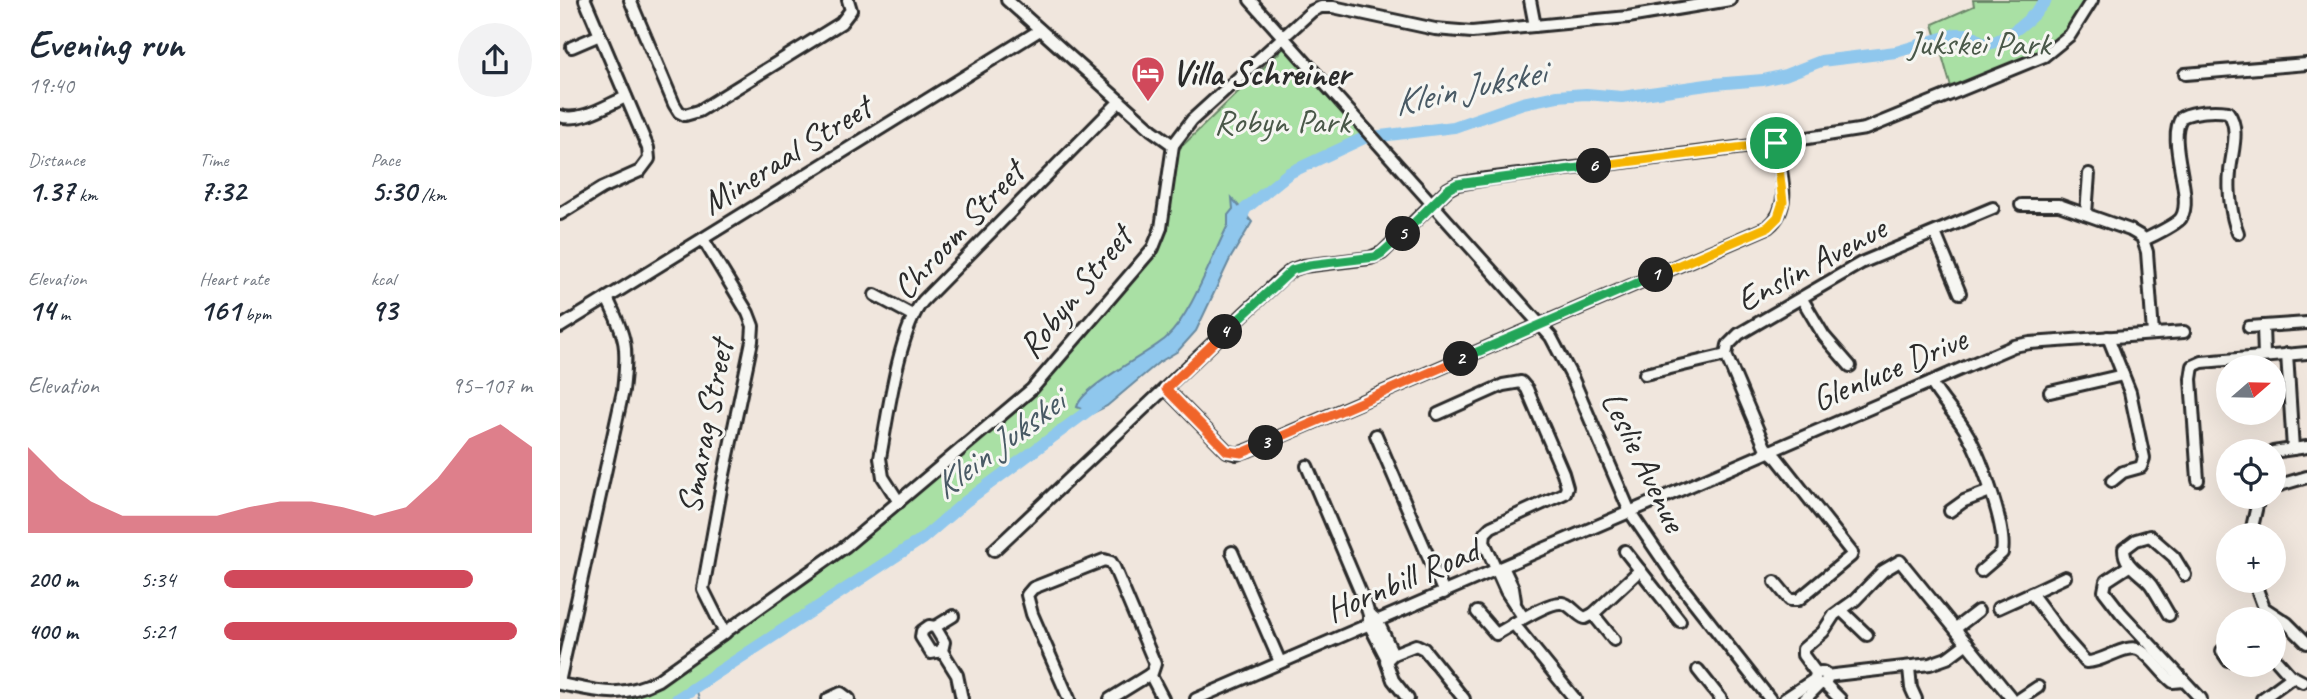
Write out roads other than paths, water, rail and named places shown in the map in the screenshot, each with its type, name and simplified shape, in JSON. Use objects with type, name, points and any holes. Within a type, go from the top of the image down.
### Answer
[{"type":"street","points":[[560,214],[602,188],[640,170],[649,159],[648,148],[585,0]]},
{"type":"street","points":[[630,0],[674,104],[679,112],[685,115],[699,111],[841,23],[851,10],[848,0]]},
{"type":"street","points":[[1007,0],[1159,136],[1173,145],[1192,120],[1320,4],[1450,31],[1472,32],[1650,14],[1730,0]]},
{"type":"street","name":"Leslie Avenue","points":[[1250,0],[1555,343],[1630,512],[1675,578],[1770,699]]},
{"type":"street","points":[[1530,0],[1535,26]]},
{"type":"street","points":[[1647,0],[1650,14]]},
{"type":"street","points":[[994,550],[1292,270],[1378,256],[1453,185],[1865,129],[2031,62],[2051,51],[2070,35],[2092,0]]},
{"type":"street","name":"Mineraal Street","points":[[560,327],[1040,30]]},
{"type":"street","points":[[572,47],[600,34]]},
{"type":"street","points":[[2185,74],[2307,64]]},
{"type":"street","points":[[560,116],[579,116],[626,97]]},
{"type":"street","name":"Chroom Street","points":[[899,502],[883,477],[880,458],[904,339],[912,315],[1120,101]]},
{"type":"street","points":[[2144,240],[2174,224],[2182,216],[2176,128],[2182,117],[2194,113],[2223,111],[2228,112],[2232,118],[2234,152],[2230,178],[2234,221],[2238,233]]},
{"type":"street","points":[[1166,389],[1224,450],[1237,454],[1772,224],[1780,214],[1783,202],[1776,143]]},
{"type":"street","name":"Robyn Street","points":[[560,681],[613,694],[635,693],[658,680],[835,554],[1032,388],[1148,254],[1161,228],[1173,145]]},
{"type":"street","points":[[2086,214],[2089,174]]},
{"type":"street","points":[[2021,205],[2054,204],[2134,232],[2144,240],[2149,268],[2153,334]]},
{"type":"street","name":"Enslin Avenue","points":[[1775,582],[1790,600],[1798,600],[1852,555],[1764,445],[1726,355],[1726,348],[1734,338],[1861,263],[1993,208]]},
{"type":"street","points":[[1935,233],[1960,293]]},
{"type":"street","name":"Smarag Street","points":[[703,239],[748,313],[752,326],[752,341],[703,589],[725,633]]},
{"type":"street","points":[[875,295],[912,315]]},
{"type":"street","points":[[560,681],[623,391],[627,347],[607,298]]},
{"type":"street","points":[[1802,299],[1824,337],[1850,366]]},
{"type":"street","points":[[2249,327],[2307,323]]},
{"type":"street","points":[[2263,326],[2264,355]]},
{"type":"street","name":"Glenluce Drive","points":[[1630,512],[2018,345],[2184,332]]},
{"type":"street","points":[[2108,337],[2134,405],[2144,461],[2140,468],[2123,472],[2112,481]]},
{"type":"street","points":[[2276,355],[2307,353]]},
{"type":"street","points":[[2287,354],[2293,449]]},
{"type":"street","points":[[1645,374],[1726,355]]},
{"type":"street","points":[[2198,480],[2191,368],[2196,363],[2216,361]]},
{"type":"street","points":[[2050,392],[2123,375]]},
{"type":"street","points":[[1438,414],[1509,383],[1517,381],[1523,384],[1567,489],[1562,496],[1487,530],[1485,542],[1500,568],[1506,592],[1516,604],[1518,620],[1575,699]]},
{"type":"street","points":[[1931,382],[1967,433],[1990,491],[2002,533],[2003,547],[2000,555],[1981,571]]},
{"type":"street","points":[[1376,435],[1444,593]]},
{"type":"street","points":[[2286,450],[2307,447]]},
{"type":"street","points":[[1307,467],[1390,657],[1387,668],[1408,699]]},
{"type":"street","points":[[2286,483],[2307,477]]},
{"type":"street","points":[[1950,511],[1965,501],[1990,491]]},
{"type":"street","name":"Hornbill Road","points":[[1196,699],[1372,620],[1444,593],[1630,512]]},
{"type":"street","points":[[2169,615],[2150,584],[2129,566],[2123,549],[2136,540],[2150,536],[2174,557],[2185,575]]},
{"type":"street","points":[[1625,551],[1680,621]]},
{"type":"street","points":[[1232,552],[1280,662]]},
{"type":"street","points":[[1069,699],[1032,614],[1027,595],[1033,588],[1101,560],[1113,564],[1155,667],[1150,674],[1110,699]]},
{"type":"street","points":[[1840,699],[1808,663],[1802,651],[1823,632],[1834,615],[1855,600],[1884,571],[1900,561],[2012,699]]},
{"type":"street","points":[[2129,566],[2106,581],[2104,591],[2201,699]]},
{"type":"street","points":[[1477,611],[1496,634],[1518,620],[1561,603],[1581,617],[1592,614],[1640,570]]},
{"type":"street","points":[[1998,608],[2065,578]]},
{"type":"street","points":[[2031,593],[2086,662],[2098,661],[2128,648],[2135,648],[2169,680],[2175,683],[2184,681]]},
{"type":"street","points":[[1841,610],[1867,635]]},
{"type":"street","points":[[1956,628],[1978,611]]},
{"type":"street","points":[[1592,614],[1614,640]]},
{"type":"street","points":[[942,651],[932,653],[921,637],[922,631],[953,616]]},
{"type":"street","points":[[2286,623],[2307,643]]},
{"type":"street","points":[[935,626],[944,642],[942,651],[957,675],[962,699]]},
{"type":"street","points":[[1785,699],[1821,679],[1909,668],[1947,659],[1967,643]]},
{"type":"street","points":[[1390,657],[1411,646],[1419,646],[1464,699]]},
{"type":"street","name":"Leslie Avenue","points":[[1732,648],[1759,674],[1779,699]]},
{"type":"street","points":[[1909,668],[1910,684],[1916,699]]},
{"type":"street","points":[[1698,670],[1721,699]]},
{"type":"street","points":[[2286,670],[2303,682]]},
{"type":"street","points":[[1150,674],[1163,699]]},
{"type":"street","points":[[2262,699],[2292,677]]},
{"type":"street","points":[[1805,699],[1821,679]]},
{"type":"street","points":[[2020,699],[2038,687]]},
{"type":"street","points":[[828,699],[841,693],[849,699]]},
{"type":"water","points":[[1232,198],[1252,222],[1230,259],[1196,331],[1178,351],[1158,363],[1107,406],[1093,413],[1077,407],[1090,390],[1157,345],[1175,328],[1193,300],[1228,225],[1228,215],[1233,209]]},
{"type":"waterway","name":"Klein Jukskei","points":[[1239,226],[1245,209],[1289,173],[1364,138],[1454,127],[1523,103],[1557,96],[1586,94],[1622,97],[1763,80],[1821,61],[1896,52],[1956,34],[1969,34],[1986,45],[2019,27],[2046,0]]},
{"type":"waterway","name":"Klein Jukskei","points":[[677,699],[922,539],[965,502],[1100,402]]},
{"type":"waterway","points":[[696,687],[699,699]]},
{"type":"place","name":"Villa Schreiner","points":[[1148,103]]},
{"type":"park label","name":"Jukskei Park","points":[[1979,43]]},
{"type":"park label","name":"Robyn Park","points":[[1282,121]]}]
